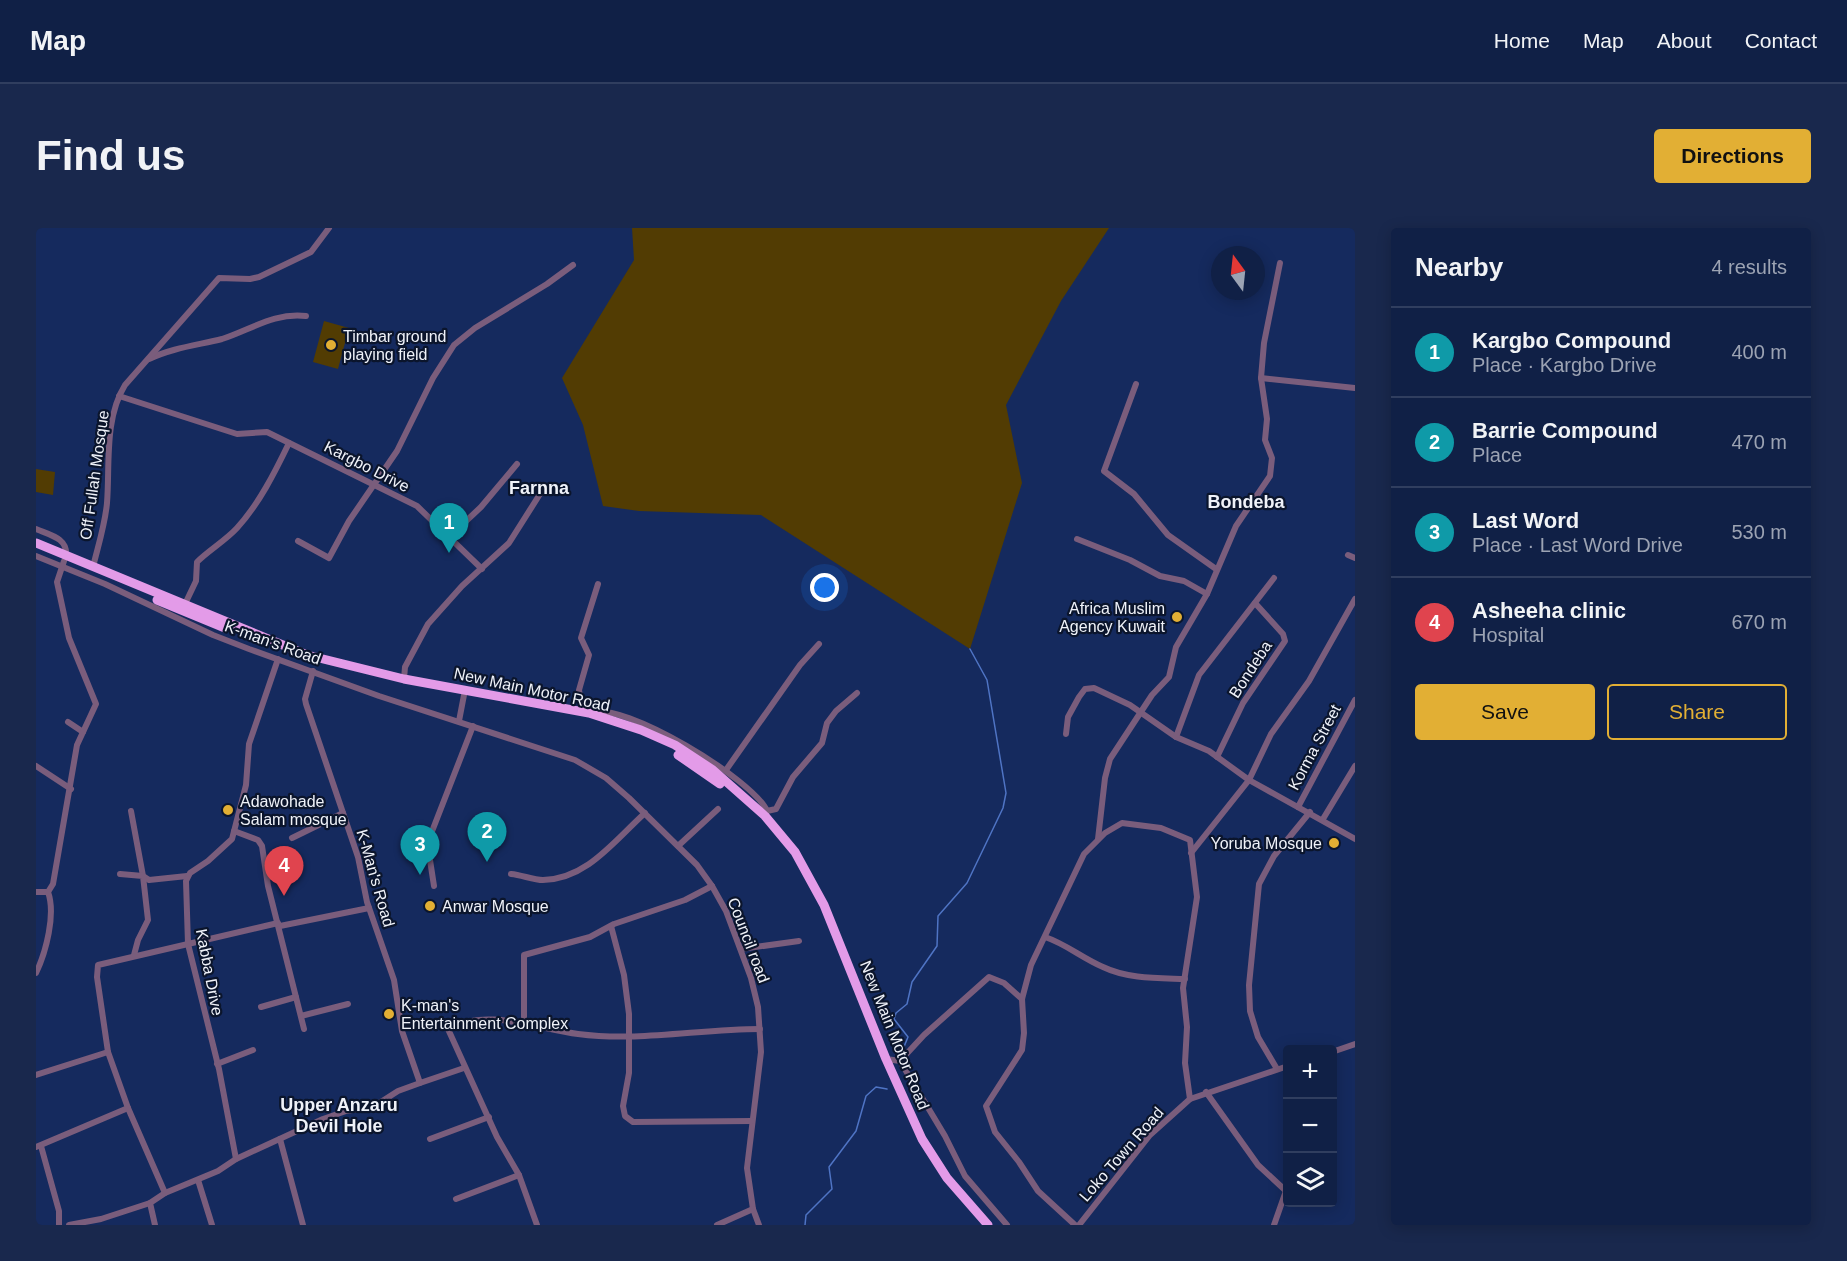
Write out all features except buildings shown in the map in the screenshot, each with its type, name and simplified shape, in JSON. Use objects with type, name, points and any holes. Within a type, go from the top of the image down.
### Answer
[{"type":"highway","name":"New Main Motor Road","points":[[36,543],[64,561],[93,567],[181,611],[307,655],[404,679],[590,712],[675,745],[713,770],[766,814],[795,852],[824,905],[886,1059],[922,1139],[947,1178],[988,1225]]},
{"type":"highway","name":"New Main Motor Road","points":[[36,548],[125,590],[305,659],[363,677],[587,718],[639,735],[672,751],[710,776],[761,821],[790,856],[820,910],[846,969],[880,1061],[917,1141],[943,1181],[979,1225]]},
{"type":"street","name":"Off Fullah Mosque","points":[[93,567],[105,519],[110,435],[119,396],[125,385],[222,277],[250,279],[311,252],[329,228]]},
{"type":"street","points":[[1098,839],[1108,766],[1115,750],[1140,712],[1169,677],[1176,647],[1207,594],[1238,521],[1264,488],[1271,472],[1272,455],[1265,440],[1267,419],[1261,378],[1263,350],[1280,263]]},
{"type":"street","points":[[298,541],[329,558],[349,521],[374,487],[408,431],[433,378],[461,337],[547,284],[573,265]]},
{"type":"street","points":[[146,360],[163,353],[232,335],[274,318],[306,316]]},
{"type":"street","points":[[1261,378],[1355,388]]},
{"type":"street","points":[[1136,384],[1104,471],[1134,494],[1168,535],[1216,569]]},
{"type":"street","name":"Kargbo Drive","points":[[119,396],[160,408],[210,428],[223,429],[237,434],[267,432],[417,507],[482,569]]},
{"type":"street","points":[[181,611],[196,581],[197,562],[230,535],[249,512],[277,468],[289,443]]},
{"type":"street","points":[[449,537],[481,507],[517,464]]},
{"type":"street","points":[[404,679],[405,667],[428,624],[514,537],[540,495]]},
{"type":"street","points":[[36,529],[62,541],[66,546],[57,582],[69,638],[79,666],[96,700],[77,746],[53,884],[48,891],[49,934],[45,956],[36,972]]},
{"type":"street","points":[[1077,539],[1130,560],[1160,576],[1184,582],[1207,594]]},
{"type":"street","points":[[1348,555],[1355,558]]},
{"type":"street","points":[[36,556],[64,561]]},
{"type":"street","points":[[1176,737],[1197,679],[1274,578]]},
{"type":"street","points":[[598,584],[581,638],[589,655],[579,690],[580,700],[590,712],[606,710],[656,729],[726,770],[747,785],[766,814],[776,809],[793,777],[822,743],[827,723],[836,711],[857,693]]},
{"type":"street","points":[[1191,853],[1249,780],[1271,734],[1309,681],[1355,599]]},
{"type":"street","name":"Bondeba","points":[[1217,757],[1243,703],[1285,641],[1283,634],[1255,603]]},
{"type":"street","name":"K-man's Road","points":[[181,611],[213,635],[507,737]]},
{"type":"street","points":[[726,770],[801,665],[819,644]]},
{"type":"street","points":[[120,874],[143,876],[149,880],[187,876],[228,843],[234,831],[246,784],[249,744],[278,659]]},
{"type":"street","name":"K-Man's Road","points":[[313,671],[304,699],[358,857],[369,908],[389,962],[402,1031],[420,1083]]},
{"type":"street","points":[[1066,734],[1071,710],[1079,697],[1089,688],[1140,712],[1176,737],[1217,757],[1249,780],[1323,819],[1355,839]]},
{"type":"street","points":[[459,721],[464,695]]},
{"type":"street","name":"Korma Street","points":[[1298,807],[1355,700]]},
{"type":"street","points":[[68,722],[83,732]]},
{"type":"street","points":[[434,886],[429,860],[431,834],[473,726]]},
{"type":"street","name":"Council road","points":[[507,737],[574,760],[606,778],[678,846],[712,886],[726,911],[756,998],[760,1029],[759,1088],[752,1121],[747,1168],[753,1209],[759,1225]]},
{"type":"street","points":[[36,766],[71,789]]},
{"type":"street","points":[[1323,819],[1355,766]]},
{"type":"street","points":[[678,846],[718,809]]},
{"type":"street","points":[[131,811],[143,876],[148,920],[138,940],[134,956]]},
{"type":"street","points":[[292,838],[343,813]]},
{"type":"street","points":[[511,874],[541,880],[568,877],[586,869],[645,813]]},
{"type":"street","points":[[1277,1069],[1258,1038],[1250,1011],[1249,985],[1259,884],[1274,856],[1310,813]]},
{"type":"street","points":[[1077,1225],[1038,1191],[995,1132],[988,1116],[986,1103],[1022,1050],[1024,1033],[1022,999],[1031,965],[1084,855],[1098,839],[1122,823],[1161,828],[1190,840],[1197,897],[1182,988],[1187,1027],[1185,1063],[1190,1099]]},
{"type":"street","points":[[234,831],[261,842],[304,1029]]},
{"type":"street","name":"Kabba Drive","points":[[187,876],[188,944],[217,1064],[236,1159]]},
{"type":"street","points":[[524,1025],[524,955],[590,937],[611,926],[685,900],[712,886]]},
{"type":"street","points":[[36,892],[48,891]]},
{"type":"street","points":[[165,1193],[128,1108],[108,1052],[97,977],[98,965],[188,944],[369,908]]},
{"type":"street","points":[[611,926],[624,975],[630,1036],[630,1073],[623,1106],[627,1120],[701,1123],[752,1121]]},
{"type":"street","points":[[1045,936],[1059,941],[1112,971],[1129,976],[1185,979]]},
{"type":"street","points":[[741,949],[799,941]]},
{"type":"street","points":[[900,1061],[924,1035],[989,977],[1004,983],[1022,999]]},
{"type":"street","points":[[261,1007],[296,997]]},
{"type":"street","points":[[301,1016],[348,1004]]},
{"type":"street","points":[[537,1225],[519,1174],[497,1137],[448,1029],[471,1021],[493,1020],[579,1034],[630,1036],[760,1029]]},
{"type":"street","points":[[1337,1050],[1355,1044]]},
{"type":"street","points":[[217,1064],[253,1050]]},
{"type":"street","points":[[36,1075],[108,1052]]},
{"type":"street","points":[[886,1059],[900,1061]]},
{"type":"street","points":[[900,1061],[945,1136],[965,1176],[1007,1225]]},
{"type":"street","name":"Loko Town Road","points":[[1077,1225],[1150,1135],[1190,1099],[1283,1067]]},
{"type":"street","points":[[69,1225],[101,1219],[150,1203],[165,1193],[218,1171],[236,1159],[322,1119],[346,1111],[373,1107],[398,1091],[464,1068]]},
{"type":"street","points":[[1206,1092],[1258,1165],[1283,1186]]},
{"type":"street","points":[[59,1225],[59,1211],[38,1147],[128,1108]]},
{"type":"street","points":[[430,1139],[489,1117]]},
{"type":"street","points":[[280,1139],[303,1225]]},
{"type":"street","points":[[456,1199],[519,1174]]},
{"type":"street","points":[[198,1180],[212,1225]]},
{"type":"street","points":[[1274,1225],[1283,1200]]},
{"type":"street","points":[[150,1203],[155,1225]]},
{"type":"street","points":[[717,1225],[753,1209]]},
{"type":"shaded area","points":[[632,228],[1109,228],[1061,301],[1006,405],[1022,483],[970,649],[761,515],[639,511],[603,506],[583,425],[562,378],[634,260]]},
{"type":"shaded area","name":"Timbar ground playing field","points":[[324,321],[349,328],[338,369],[313,362]]},
{"type":"shaded area","points":[[36,469],[55,472],[53,495],[36,492]]},
{"type":"waterway","points":[[899,1059],[908,1037],[894,1019],[896,1013],[907,1004],[912,982],[937,946],[938,916],[967,883],[1003,808],[1006,793],[987,680],[970,649]]},
{"type":"waterway","points":[[805,1225],[806,1215],[832,1189],[829,1167],[856,1131],[866,1096],[876,1087],[887,1089]]},
{"type":"place","name":"Timbar ground playing field","points":[[331,345]]},
{"type":"place","name":"Kargbo Compound","points":[[449,553]]},
{"type":"place","name":"Africa Muslim Agency Kuwait","points":[[1177,617]]},
{"type":"place","name":"Adawohade Salam mosque","points":[[228,810]]},
{"type":"place","name":"Yoruba Mosque","points":[[1334,843]]},
{"type":"place","name":"Barrie Compound","points":[[487,862]]},
{"type":"place","name":"Last Word","points":[[420,875]]},
{"type":"place","name":"Asheeha clinic","points":[[284,896]]},
{"type":"place","name":"Anwar Mosque","points":[[430,906]]},
{"type":"place","name":"K-man's Entertainment Complex","points":[[389,1014]]},
{"type":"district","name":"Farnna","points":[[539,488]]},
{"type":"district","name":"Bondeba","points":[[1246,502]]},
{"type":"district","name":"Upper Anzaru Devil Hole","points":[[339,1115]]}]
